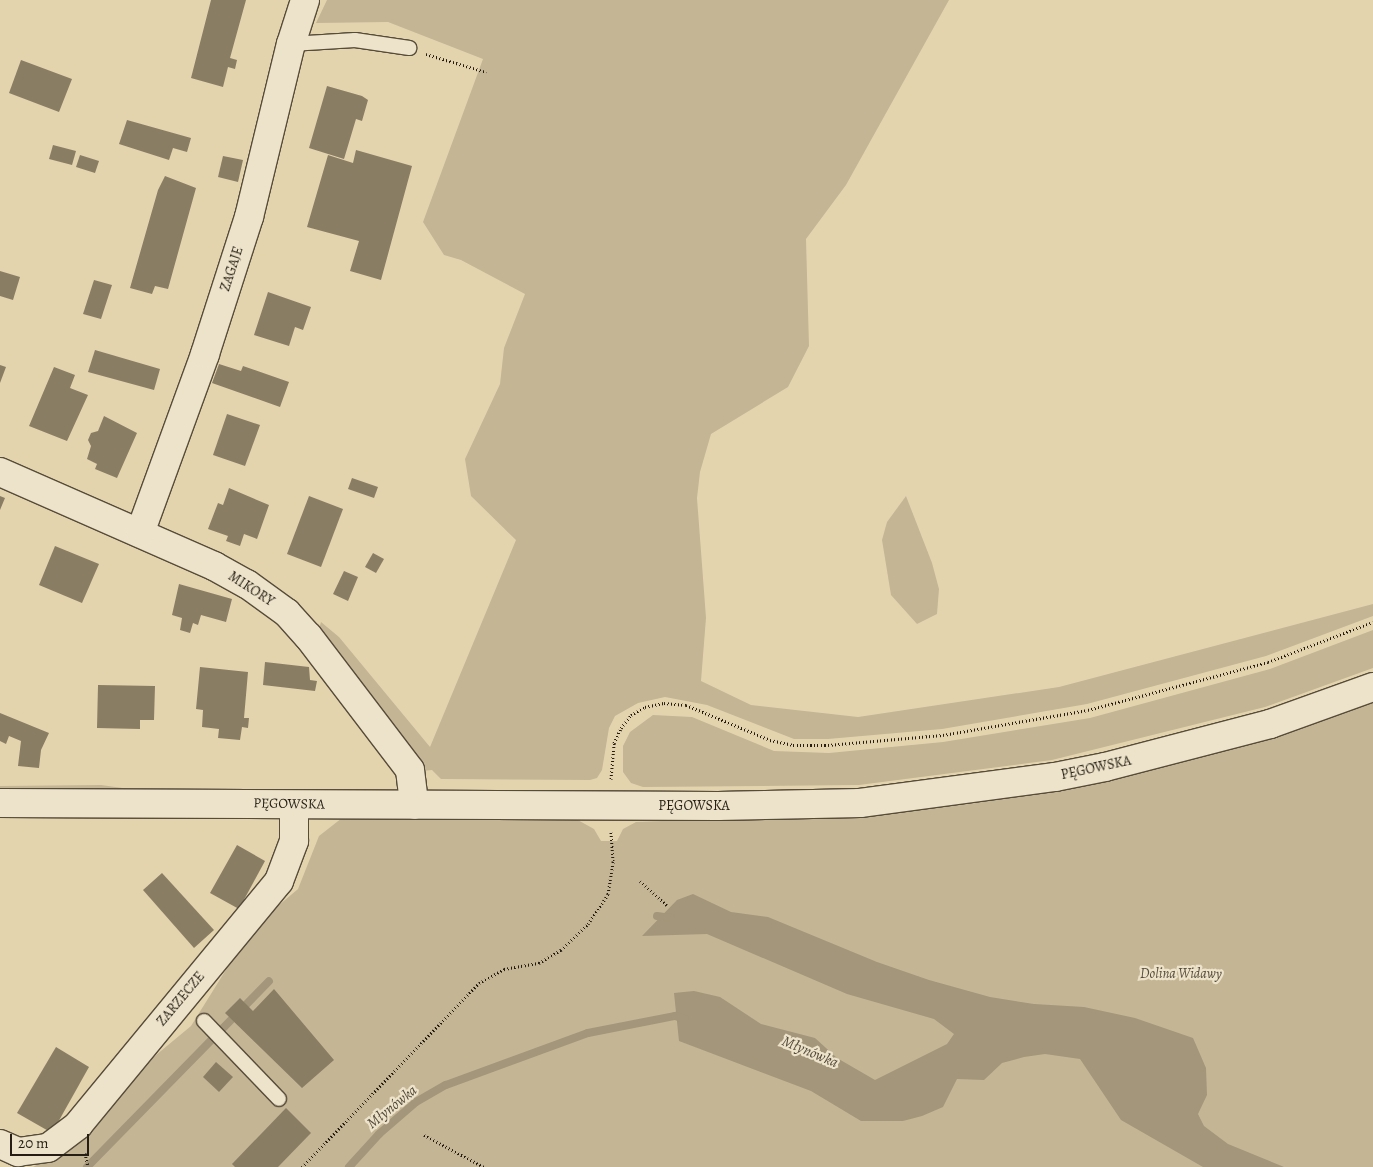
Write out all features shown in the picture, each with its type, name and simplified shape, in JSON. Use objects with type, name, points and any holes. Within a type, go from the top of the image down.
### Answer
[{"type":"street","name":"ZAGAJE","points":[[140,533],[205,354],[249,217],[291,44],[305,0]]},
{"type":"street","name":"MIKORY","points":[[0,472],[140,533],[247,584],[287,613],[308,636],[410,770],[414,805]]},
{"type":"street","name":"PĘGOWSKA","points":[[0,803],[610,805],[860,803],[1055,777],[1270,724],[1373,687]]},
{"type":"street","name":"ZARZECZE","points":[[9,1148],[48,1148],[78,1125],[269,894],[291,854],[294,805]]},
{"type":"lane","points":[[291,44],[355,40],[409,48]]},
{"type":"lane","points":[[204,1021],[279,1099]]},
{"type":"path","points":[[409,48],[486,72]]},
{"type":"path","points":[[612,770],[614,743],[621,728],[631,715],[645,707],[664,703],[686,705],[770,740],[793,744],[828,745],[943,735],[1088,710],[1268,662],[1373,622]]},
{"type":"path","points":[[302,1167],[479,983],[504,968],[539,963],[561,950],[588,924],[608,894],[613,861],[610,805]]},
{"type":"path","points":[[640,881],[667,905]]},
{"type":"path","points":[[424,1135],[484,1167]]},
{"type":"green space","points":[[327,0],[949,0],[846,185],[806,239],[809,346],[788,387],[711,434],[700,472],[697,498],[706,618],[701,681],[751,705],[858,717],[1059,687],[1373,604],[1373,616],[1266,656],[1087,704],[942,729],[828,739],[794,739],[707,705],[665,697],[638,703],[615,716],[609,728],[602,770],[597,778],[590,780],[441,779],[432,770],[422,771],[318,633],[321,622],[339,637],[430,747],[516,540],[471,496],[465,459],[500,384],[504,348],[525,294],[461,260],[444,255],[423,222],[483,59],[388,22],[316,23]]},
{"type":"green space","points":[[906,496],[932,563],[939,589],[937,614],[917,624],[891,595],[882,540],[887,522]]},
{"type":"green space","points":[[1373,630],[1373,668],[1265,707],[1052,760],[859,785],[643,787],[631,783],[623,772],[623,746],[630,732],[653,715],[692,717],[774,751],[829,753],[943,742],[1090,718],[1270,669]]},
{"type":"green space","name":"Dolina Widawy","points":[[1373,702],[1373,1167],[33,1167],[78,1143],[138,1070],[191,1026],[252,928],[298,889],[319,836],[342,818],[576,819],[594,829],[601,841],[617,841],[623,829],[636,822],[888,812],[969,804],[1056,791],[1133,774],[1270,737]]},
{"type":"green space","points":[[101,785],[137,790],[0,791],[0,786]]},
{"type":"water","points":[[693,894],[731,912],[768,917],[877,962],[929,980],[990,997],[1034,1004],[1084,1007],[1135,1018],[1193,1038],[1206,1068],[1207,1095],[1198,1114],[1204,1126],[1228,1144],[1284,1167],[1203,1167],[1121,1120],[1080,1059],[1045,1054],[1002,1063],[984,1080],[957,1079],[943,1107],[922,1116],[903,1121],[861,1121],[811,1091],[679,1041],[674,993],[694,991],[720,997],[761,1024],[815,1038],[837,1058],[875,1080],[947,1044],[954,1034],[934,1019],[847,994],[707,934],[642,936],[677,900]]},
{"type":"building","points":[[211,0],[246,0],[230,58],[237,60],[235,69],[228,67],[223,87],[191,78]]},
{"type":"building","points":[[21,60],[72,79],[59,112],[9,93]]},
{"type":"building","points":[[327,86],[362,96],[368,100],[362,121],[356,119],[344,159],[309,148]]},
{"type":"building","points":[[127,120],[191,138],[187,152],[173,148],[169,160],[119,144]]},
{"type":"building","points":[[53,145],[76,151],[72,165],[49,159]]},
{"type":"building","points":[[356,150],[412,166],[381,280],[350,271],[359,241],[307,227],[328,155],[353,163]]},
{"type":"building","points":[[80,155],[99,161],[95,173],[76,167]]},
{"type":"building","points":[[223,156],[243,160],[238,182],[218,177]]},
{"type":"building","points":[[165,176],[196,188],[168,289],[155,286],[152,294],[130,288],[158,190]]},
{"type":"building","points":[[0,271],[20,277],[13,300],[0,296]]},
{"type":"building","points":[[94,280],[112,285],[101,319],[83,314]]},
{"type":"building","points":[[268,292],[311,307],[303,330],[295,327],[289,346],[254,335]]},
{"type":"building","points":[[95,350],[160,369],[154,390],[88,372]]},
{"type":"building","points":[[219,364],[241,371],[243,366],[289,382],[280,407],[212,383]]},
{"type":"building","points":[[0,365],[6,367],[0,383]]},
{"type":"building","points":[[54,367],[75,375],[70,388],[88,395],[67,441],[29,426]]},
{"type":"building","points":[[227,414],[260,425],[245,466],[213,455]]},
{"type":"building","points":[[104,416],[137,433],[117,478],[95,469],[97,464],[87,459],[91,446],[88,440],[91,433],[98,431]]},
{"type":"building","points":[[352,478],[378,487],[374,498],[348,489]]},
{"type":"building","points":[[229,488],[269,505],[257,539],[244,534],[240,546],[226,541],[228,536],[208,529],[218,503],[223,505]]},
{"type":"building","points":[[0,496],[5,498],[0,510]]},
{"type":"building","points":[[309,496],[343,509],[321,567],[287,554]]},
{"type":"building","points":[[55,546],[99,564],[82,603],[39,585]]},
{"type":"building","points":[[373,553],[384,559],[376,573],[365,567]]},
{"type":"building","points":[[344,571],[358,577],[348,601],[333,594]]},
{"type":"building","points":[[179,584],[232,599],[226,622],[201,615],[198,625],[193,623],[190,633],[180,630],[182,618],[172,615]]},
{"type":"building","points":[[265,662],[309,667],[310,680],[317,681],[315,691],[263,685]]},
{"type":"building","points":[[200,667],[248,672],[244,718],[249,718],[248,728],[242,727],[240,740],[218,738],[219,729],[202,727],[203,710],[196,709]]},
{"type":"building","points":[[98,685],[155,686],[154,720],[140,720],[140,729],[97,728]]},
{"type":"building","points":[[0,713],[49,733],[41,750],[39,768],[18,766],[21,741],[9,736],[6,744],[0,741]]},
{"type":"building","points":[[237,845],[265,861],[239,909],[210,893]]},
{"type":"building","points":[[162,873],[214,930],[194,948],[143,890]]},
{"type":"building","points":[[274,989],[334,1060],[302,1088],[225,1013],[240,998],[253,1011]]},
{"type":"building","points":[[56,1047],[89,1067],[52,1133],[17,1113]]},
{"type":"building","points":[[216,1062],[233,1077],[219,1092],[203,1077]]},
{"type":"building","points":[[286,1108],[311,1133],[278,1167],[235,1167],[232,1164]]},
{"type":"waterway","points":[[657,916],[671,918]]},
{"type":"waterway","points":[[87,1167],[269,981]]},
{"type":"waterway","name":"Młynówka","points":[[349,1167],[379,1134],[416,1102],[446,1085],[588,1033],[675,1016],[685,1019]]}]
